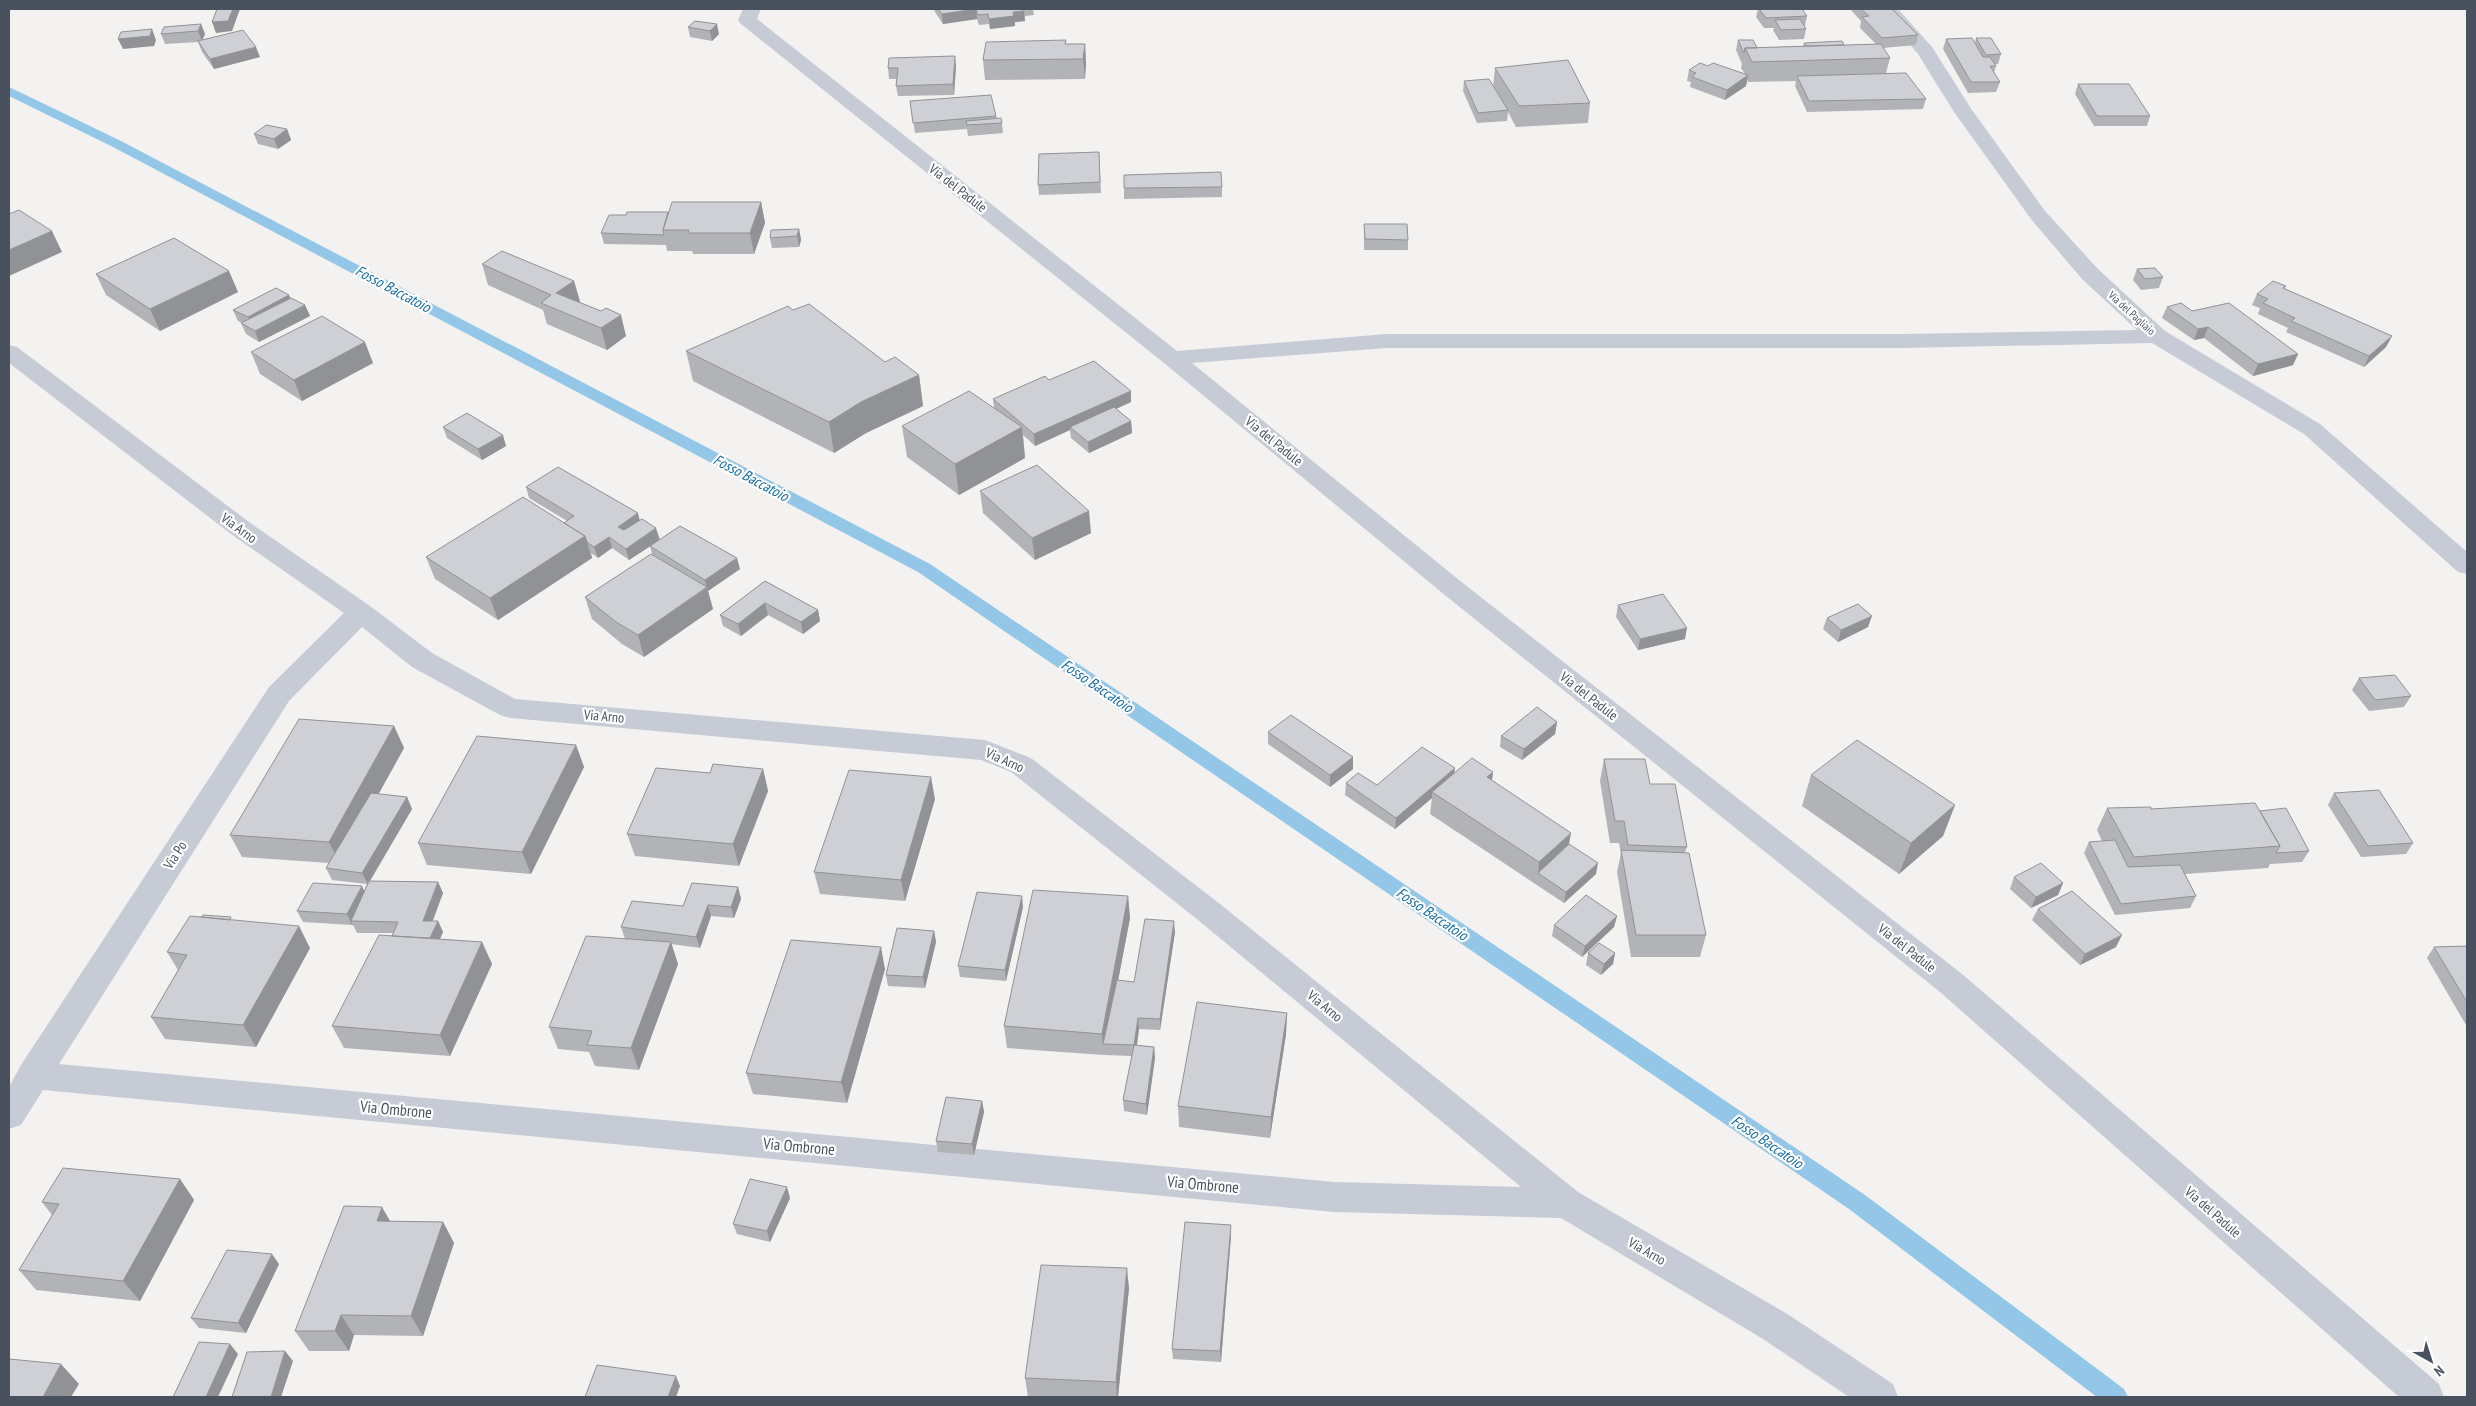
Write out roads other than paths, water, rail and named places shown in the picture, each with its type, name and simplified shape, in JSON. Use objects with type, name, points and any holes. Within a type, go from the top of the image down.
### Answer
[{"type":"street","name":"Via del Padule","points":[[752,9],[747,20],[1172,358],[1463,596],[1951,983],[2426,1397]]},
{"type":"street","name":"Via del Pagliaio","points":[[1889,9],[1925,51],[1964,112],[2038,215],[2090,274],[2157,336],[2312,428],[2467,566]]},
{"type":"street","points":[[1172,358],[1387,341],[1902,342],[2157,336]]},
{"type":"street","name":"Via Arno","points":[[9,352],[240,528],[361,612],[422,660],[510,708],[984,750],[1021,765],[1209,912],[1566,1203],[1776,1327],[1880,1397]]},
{"type":"street","name":"Via Po","points":[[9,1115],[279,694],[361,612]]},
{"type":"street","name":"Via Ombrone","points":[[33,1075],[1334,1197],[1566,1203]]},
{"type":"waterway","name":"Fosso Baccatoio","points":[[9,91],[115,143],[924,568],[1857,1202],[2116,1397]]}]
